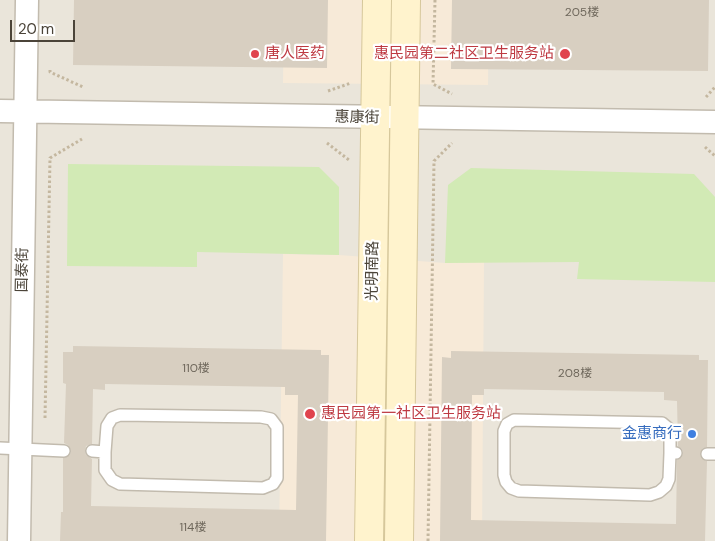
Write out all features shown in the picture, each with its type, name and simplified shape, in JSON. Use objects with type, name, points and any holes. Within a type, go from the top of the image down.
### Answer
[{"type":"main road","name":"光明南路","points":[[370,541],[377,0]]},
{"type":"main road","name":"光明南路","points":[[399,541],[406,0]]},
{"type":"street","name":"国泰街","points":[[19,541],[10,448],[25,112],[27,0]]},
{"type":"street","name":"惠康街","points":[[0,111],[715,122]]},
{"type":"lane","points":[[120,415],[261,417],[271,419],[277,427],[277,478],[273,484],[263,488],[120,484],[112,480],[106,470],[105,452],[107,426],[112,418],[120,415]]},
{"type":"lane","points":[[514,420],[662,423],[668,428],[673,453],[666,486],[659,492],[650,495],[519,491],[511,488],[506,482],[504,474],[504,431],[507,424],[514,420]]},
{"type":"lane","points":[[10,448],[64,451]]},
{"type":"lane","points":[[92,451],[105,452]]},
{"type":"path","points":[[434,0],[433,84],[452,94]]},
{"type":"path","points":[[50,63],[50,72],[83,87]]},
{"type":"path","points":[[328,91],[351,84]]},
{"type":"path","points":[[706,97],[715,87]]},
{"type":"path","points":[[44,449],[50,158],[82,139]]},
{"type":"path","points":[[327,143],[349,159]]},
{"type":"path","points":[[428,541],[434,161],[452,143]]},
{"type":"path","points":[[705,147],[715,156]]},
{"type":"shaded area","points":[[0,0],[715,0],[715,541],[0,541]]},
{"type":"shaded area","points":[[284,0],[489,0],[488,85],[283,83]]},
{"type":"shaded area","points":[[283,254],[339,255],[445,263],[484,262],[482,541],[279,541]]},
{"type":"green space","points":[[68,164],[319,167],[339,187],[339,255],[197,252],[197,267],[67,266]]},
{"type":"green space","points":[[471,168],[694,174],[715,197],[715,282],[577,279],[579,262],[445,263],[448,185]]},
{"type":"building","points":[[74,0],[328,0],[327,68],[73,65]]},
{"type":"building","points":[[452,0],[709,0],[708,71],[451,69]]},
{"type":"building","points":[[73,346],[321,350],[321,355],[329,355],[326,541],[60,541],[61,512],[63,512],[63,458],[70,455],[71,451],[68,445],[64,443],[66,384],[63,383],[63,352],[73,352]],"holes":[[[105,384],[285,387],[285,395],[298,395],[296,510],[91,506],[92,459],[86,455],[85,450],[86,446],[92,444],[93,389],[105,390]]]},
{"type":"building","points":[[451,351],[699,355],[699,360],[708,360],[707,447],[703,448],[700,454],[701,458],[707,461],[705,541],[440,541],[442,357],[451,358]],"holes":[[[484,389],[664,392],[664,400],[677,401],[678,446],[682,449],[683,453],[682,457],[677,460],[676,524],[471,520],[472,395],[484,395]]]},
{"type":"place","name":"唐人医药","points":[[255,54]]},
{"type":"place","name":"惠民园第二社区卫生服务站","points":[[565,54]]},
{"type":"place","name":"惠民园第一社区卫生服务站","points":[[310,414]]},
{"type":"place","name":"金惠商行","points":[[692,434]]}]
